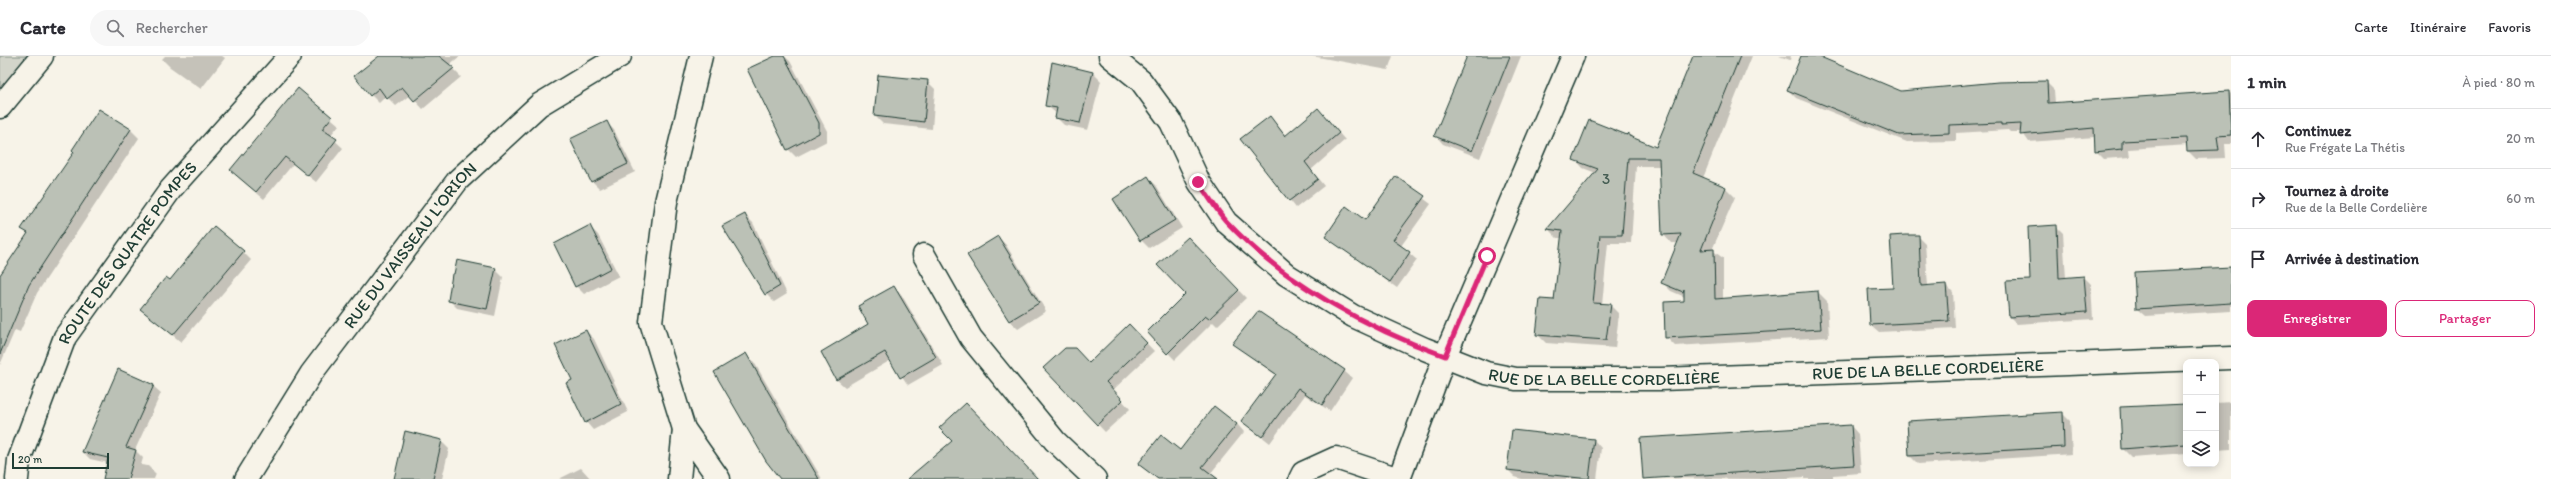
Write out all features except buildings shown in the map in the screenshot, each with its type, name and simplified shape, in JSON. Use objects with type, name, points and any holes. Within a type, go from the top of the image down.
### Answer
[{"type":"street","points":[[0,107],[42,56]]},
{"type":"street","name":"ROUTE DES QUATRE POMPES","points":[[17,479],[19,460],[65,338],[171,189],[290,56]]},
{"type":"street","name":"RUE DU VAISSEAU L'ORION","points":[[246,479],[311,374],[458,180],[539,105],[620,56]]},
{"type":"street","points":[[701,56],[666,202],[651,322],[684,429],[719,479]]},
{"type":"street","name":"RUE DE LA BELLE CORDELIÈRE","points":[[1110,56],[1140,81],[1172,122],[1198,182],[1226,222],[1287,275],[1353,316],[1486,373],[1516,379],[1661,379],[2231,358]]},
{"type":"street","points":[[1300,479],[1303,473],[1336,458],[1399,479],[1445,356],[1573,56]]},
{"type":"street","points":[[924,254],[971,338],[1055,441],[1095,479]]},
{"type":"street","points":[[679,479],[684,429]]},
{"type":"shaded area","points":[[0,56],[53,56],[0,118]]},
{"type":"route","points":[[1198,182],[1226,222],[1287,275],[1353,316],[1425,349],[1445,356],[1487,256]]}]
